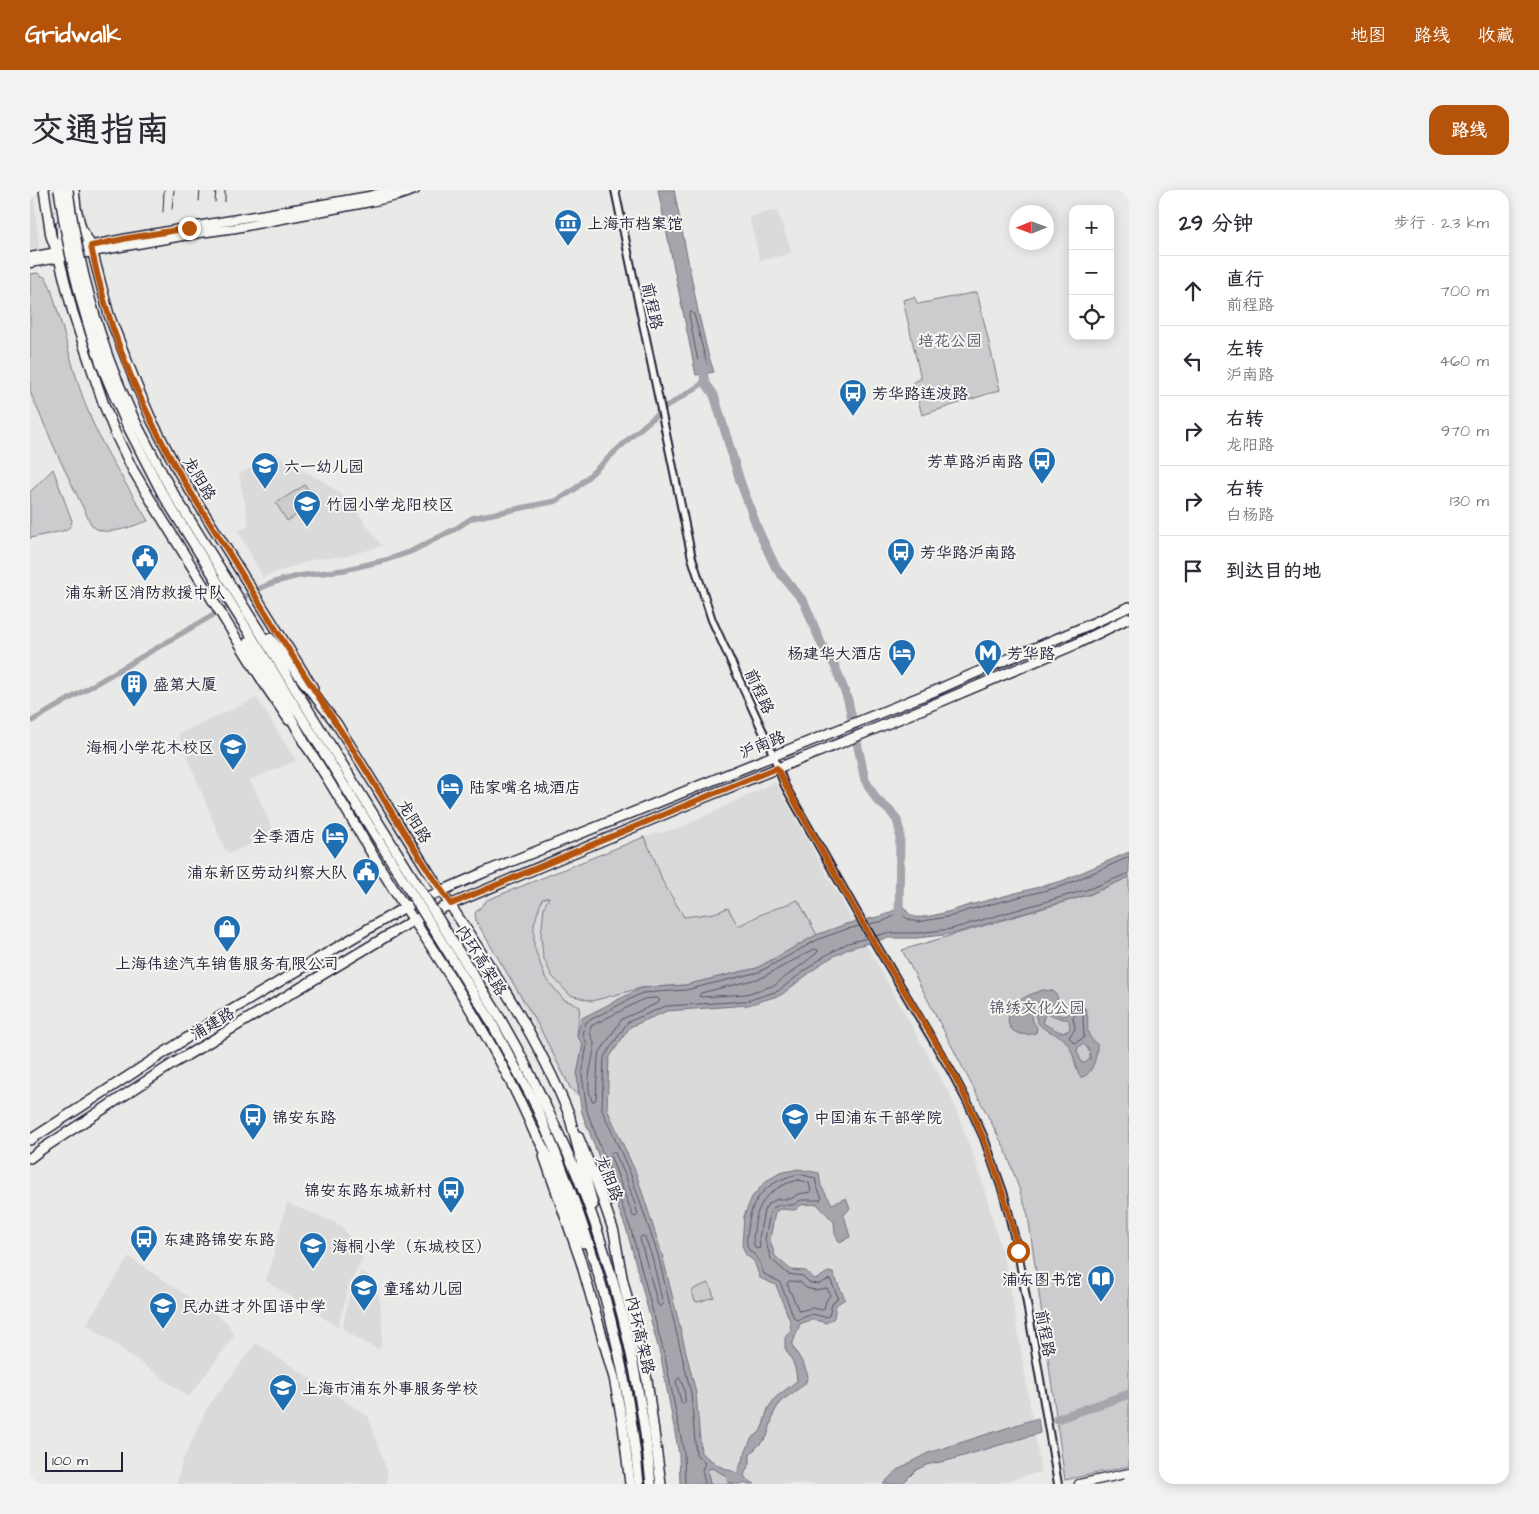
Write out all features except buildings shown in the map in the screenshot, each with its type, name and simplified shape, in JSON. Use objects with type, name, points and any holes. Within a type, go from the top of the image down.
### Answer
[{"type":"main road","points":[[44,190],[51,236],[58,253],[76,321],[104,405],[116,435],[144,489],[214,603],[239,615],[277,648],[338,726]]},
{"type":"main road","points":[[57,190],[62,229],[58,253]]},
{"type":"main road","name":"内环高架路","points":[[57,190],[78,289],[99,358],[131,423],[162,493],[216,580],[230,593]]},
{"type":"main road","name":"内环高架路","points":[[68,190],[86,287],[131,423],[197,531],[230,593],[239,615],[497,1013],[520,1054],[584,1227],[603,1290],[619,1353],[640,1484]]},
{"type":"main road","name":"龙阳路","points":[[73,190],[81,228],[91,249],[109,315],[128,366],[151,419],[178,471],[451,904],[522,1022],[548,1068],[568,1111],[597,1183],[614,1232],[622,1277],[647,1380],[661,1484]]},
{"type":"main road","points":[[30,257],[236,228],[393,190]]},
{"type":"main road","points":[[298,212],[370,202],[415,190]]},
{"type":"main road","points":[[30,263],[58,253]]},
{"type":"main road","points":[[230,593],[239,615],[307,747],[486,1037],[554,1167],[571,1208],[619,1353]]},
{"type":"main road","name":"沪南路","points":[[405,907],[860,721],[1129,607]]},
{"type":"main road","name":"沪南路","points":[[414,920],[1074,645],[1129,618]]},
{"type":"main road","name":"浦建路","points":[[30,1140],[213,1021],[405,907]]},
{"type":"main road","name":"浦建路","points":[[30,1158],[174,1063],[414,920]]},
{"type":"main road","name":"内环高架路","points":[[537,1098],[576,1175],[595,1223],[607,1261],[621,1310],[637,1382],[651,1484]]},
{"type":"main road","points":[[568,1111],[607,1261]]},
{"type":"main road","points":[[532,1127],[562,1207],[589,1290],[616,1385],[629,1484]]},
{"type":"main road","points":[[1079,1484],[1129,1473]]},
{"type":"street","name":"前程路","points":[[615,190],[692,558],[712,620],[786,786],[856,911],[960,1088],[984,1138],[1004,1195],[1018,1251],[1058,1484]]},
{"type":"street","points":[[1069,634],[1074,645]]},
{"type":"shaded area","points":[[30,190],[33,190],[39,248],[30,250]]},
{"type":"shaded area","points":[[777,210],[792,253],[760,261],[749,217]]},
{"type":"shaded area","name":"竹园小学龙阳校区","points":[[275,452],[287,462],[326,483],[349,501],[382,546],[347,556],[314,559],[263,577],[238,531],[249,526],[239,475]]},
{"type":"shaded area","name":"海桐小学花木校区","points":[[257,698],[296,761],[250,780],[275,834],[230,853],[225,850],[178,734]]},
{"type":"shaded area","name":"中国浦东干部学院","points":[[775,782],[951,1096],[981,1177],[1009,1278],[1041,1472],[992,1484],[704,1484],[696,1393],[662,1254],[636,1173],[607,1110],[572,1094],[476,921],[475,913],[487,900],[644,837],[680,828]]},
{"type":"shaded area","name":"海桐小学（东城校区）","points":[[287,1203],[341,1225],[363,1259],[349,1285],[338,1327],[266,1281]]},
{"type":"shaded area","name":"民办进才外国语中学","points":[[129,1257],[228,1323],[234,1336],[189,1397],[86,1324]]},
{"type":"shaded area","name":"童瑶幼儿园","points":[[361,1271],[372,1278],[380,1300],[382,1346],[378,1350],[342,1329],[351,1287]]},
{"type":"shaded area","name":"上海市浦东外事服务学校","points":[[256,1343],[368,1416],[387,1471],[387,1484],[177,1484],[182,1462],[207,1408]]},
{"type":"green space","points":[[37,273],[46,278],[50,286],[74,371],[92,421],[111,459],[148,521],[115,531],[102,531],[95,528],[91,524],[59,458],[30,392],[30,274]]},
{"type":"green space","name":"培花公园","points":[[977,292],[1000,390],[922,415],[913,382],[921,379],[903,300],[914,297],[918,304]]},
{"type":"green space","points":[[53,469],[72,521],[71,525],[67,530],[30,538],[30,492]]},
{"type":"green space","points":[[305,485],[316,503],[287,521],[276,503]]},
{"type":"green space","points":[[644,837],[663,882],[684,917],[714,913],[728,908],[738,926],[764,913],[798,900],[817,935],[757,968],[685,985],[641,988],[592,1001],[570,995],[552,976],[543,957],[541,936],[544,907],[549,897],[542,899],[534,924],[534,946],[545,977],[563,999],[580,1007],[577,1036],[583,1044],[577,1075],[579,1095],[571,1089],[540,1028],[476,921],[475,913],[487,900]]},
{"type":"green space","name":"锦绣文化公园","points":[[1129,877],[1129,1466],[1065,1480],[1028,1215],[1006,1151],[902,950],[1091,894]]},
{"type":"green space","points":[[708,1283],[714,1297],[698,1302],[695,1301],[692,1292],[694,1289]]},
{"type":"green space","points":[[712,1468],[725,1475],[734,1484],[710,1484],[707,1469]]},
{"type":"water","points":[[658,190],[674,190],[698,311],[714,372],[696,375]]},
{"type":"water","points":[[1129,852],[1129,877],[1091,894],[952,934],[917,938],[887,938],[850,948],[825,961],[781,995],[748,1005],[667,1011],[630,1027],[609,1058],[607,1109],[636,1173],[662,1254],[696,1393],[701,1453],[719,1466],[737,1473],[751,1439],[760,1432],[768,1408],[776,1397],[797,1381],[793,1362],[785,1348],[785,1338],[791,1329],[790,1321],[776,1285],[760,1278],[754,1261],[746,1255],[742,1245],[744,1216],[752,1197],[766,1181],[780,1173],[798,1169],[819,1173],[821,1186],[832,1204],[846,1198],[850,1208],[844,1215],[850,1237],[839,1242],[835,1234],[834,1222],[817,1204],[801,1205],[795,1210],[780,1209],[775,1212],[770,1240],[775,1256],[791,1270],[806,1271],[812,1278],[817,1279],[828,1272],[833,1273],[845,1299],[836,1305],[834,1318],[826,1323],[812,1319],[800,1324],[792,1345],[808,1376],[805,1384],[780,1402],[774,1413],[767,1437],[750,1454],[750,1462],[744,1475],[747,1480],[755,1484],[734,1484],[729,1482],[725,1475],[712,1468],[707,1470],[710,1484],[680,1484],[679,1454],[661,1358],[627,1231],[582,1113],[577,1075],[583,1044],[577,1036],[582,1018],[641,988],[685,985],[757,968],[816,935],[846,924],[882,916],[903,906],[915,917],[940,914],[1062,881]]},
{"type":"water","points":[[1043,990],[1053,991],[1057,996],[1058,1002],[1055,1005],[1042,1002],[1034,1004],[1032,1016],[1033,1022],[1037,1027],[1036,1033],[1020,1034],[1014,1031],[1008,1022],[1012,1009],[1024,998]]},
{"type":"water","points":[[1080,1006],[1085,1008],[1088,1018],[1089,1036],[1097,1044],[1091,1070],[1088,1074],[1080,1077],[1072,1051],[1067,1043],[1040,1025],[1035,1013],[1037,1009],[1046,1008],[1062,1016],[1067,1015]],"holes":[[[1045,1014],[1067,1019],[1070,1028],[1068,1031],[1060,1032],[1044,1024]],[[1083,1044],[1088,1049],[1090,1055],[1090,1059],[1085,1063],[1082,1063],[1077,1051],[1079,1046]]]},
{"type":"water","points":[[1038,1418],[1040,1433],[950,1460],[926,1465],[916,1470],[902,1484],[883,1484],[895,1472],[928,1453]]},
{"type":"waterway","points":[[702,363],[705,382],[714,395],[740,481],[759,532],[776,568],[804,602],[821,643],[835,666],[848,700],[865,780],[877,800],[897,820],[900,832],[899,919]]},
{"type":"waterway","points":[[30,722],[256,590],[275,582],[298,576],[344,570],[386,560],[410,552],[472,518],[556,501],[574,490],[666,407],[705,382]]},
{"type":"waterway","points":[[1057,1419],[1129,1394]]},
{"type":"railway","points":[[163,212],[164,190]]},
{"type":"railway","points":[[172,209],[174,190]]},
{"type":"railway","points":[[199,201],[200,190]]},
{"type":"railway","points":[[215,202],[216,190]]},
{"type":"railway","points":[[225,190],[225,202]]},
{"type":"place","name":"上海市档案馆","points":[[568,247]]},
{"type":"place","name":"芳华路连波路","points":[[853,417]]},
{"type":"place","name":"芳草路沪南路","points":[[1042,485]]},
{"type":"place","name":"六一幼儿园","points":[[265,490]]},
{"type":"place","name":"竹园小学龙阳校区","points":[[307,528]]},
{"type":"place","name":"芳华路沪南路","points":[[901,576]]},
{"type":"place","name":"浦东新区消防救援中队","points":[[145,582]]},
{"type":"place","name":"杨建华大酒店","points":[[902,677]]},
{"type":"place","name":"芳华路","points":[[988,677]]},
{"type":"place","name":"盛第大厦","points":[[134,708]]},
{"type":"place","name":"海桐小学花木校区","points":[[233,771]]},
{"type":"place","name":"陆家嘴名城酒店","points":[[450,811]]},
{"type":"place","name":"全季酒店","points":[[335,860]]},
{"type":"place","name":"浦东新区劳动纠察大队","points":[[366,896]]},
{"type":"place","name":"上海伟途汽车销售服务有限公司","points":[[227,953]]},
{"type":"place","name":"锦安东路","points":[[253,1141]]},
{"type":"place","name":"中国浦东干部学院","points":[[795,1141]]},
{"type":"place","name":"锦安东路东城新村","points":[[451,1214]]},
{"type":"place","name":"东建路锦安东路","points":[[144,1263]]},
{"type":"place","name":"海桐小学（东城校区）","points":[[313,1270]]},
{"type":"place","name":"浦东图书馆","points":[[1101,1303]]},
{"type":"place","name":"童瑶幼儿园","points":[[364,1312]]},
{"type":"place","name":"民办进才外国语中学","points":[[163,1330]]},
{"type":"place","name":"上海市浦东外事服务学校","points":[[283,1412]]},
{"type":"route","points":[[189,228],[91,246],[109,315],[128,366],[151,419],[178,471],[451,904],[540,865],[777,768],[856,911],[969,1105],[984,1138],[1004,1195],[1018,1251]]}]
